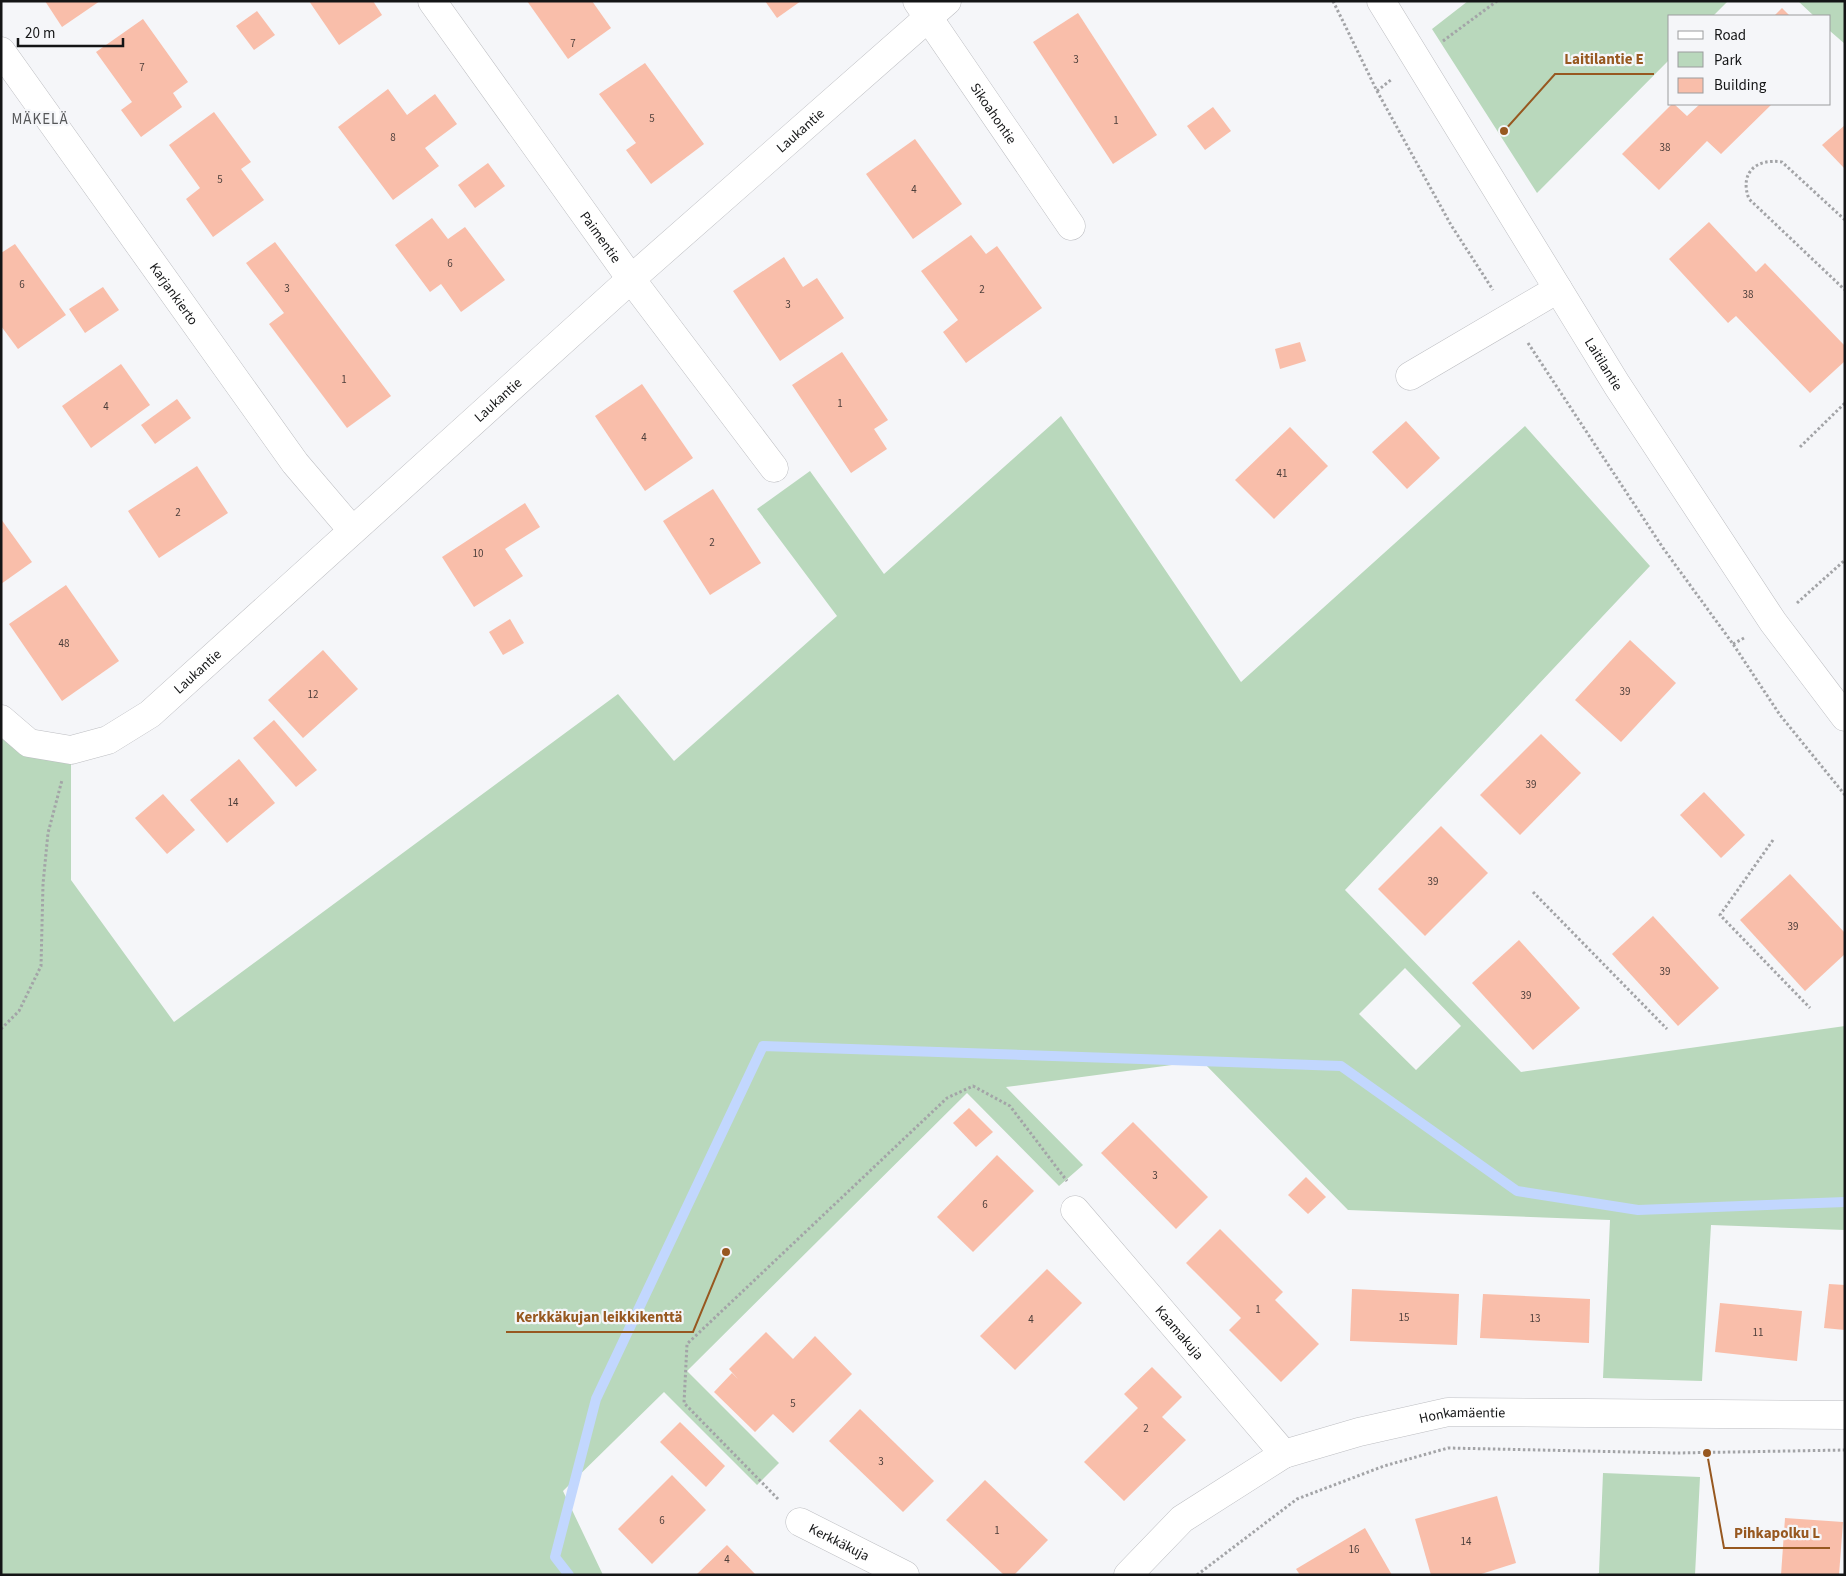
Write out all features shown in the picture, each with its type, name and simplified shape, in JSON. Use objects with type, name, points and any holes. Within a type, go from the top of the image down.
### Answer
[{"type":"street","name":"Paimentie","points":[[432,1],[631,279],[774,468]]},
{"type":"street","name":"Laitilantie","points":[[1381,1],[1617,385],[1774,622],[1845,717]]},
{"type":"street","name":"Laukantie","points":[[1,719],[29,743],[71,750],[108,740],[150,714],[931,7]]},
{"type":"street","name":"Sikoahontie","points":[[931,7],[1071,226]]},
{"type":"street","name":"Karjankierto","points":[[1,51],[295,463],[352,530]]},
{"type":"street","points":[[1410,376],[1558,289]]},
{"type":"street","name":"Kaamakuja","points":[[1075,1210],[1284,1454]]},
{"type":"street","name":"Honkamäentie","points":[[1128,1575],[1182,1519],[1284,1454],[1359,1432],[1448,1412],[1845,1414]]},
{"type":"street","name":"Kerkkäkuja","points":[[800,1522],[905,1575]]},
{"type":"path","points":[[1333,1],[1377,91],[1451,225],[1663,548],[1733,644],[1780,715],[1845,795]]},
{"type":"path","points":[[1845,220],[1782,162],[1764,161],[1757,164],[1747,176],[1746,184],[1749,199],[1845,290]]},
{"type":"path","points":[[1800,447],[1845,403]]},
{"type":"path","points":[[1,1029],[19,1011],[40,966],[43,884],[48,833],[71,750]]},
{"type":"path","points":[[1773,840],[1720,915],[1810,1008]]},
{"type":"path","points":[[1533,892],[1667,1029]]},
{"type":"path","points":[[800,1522],[684,1402],[687,1344],[948,1098],[973,1086],[1010,1106],[1067,1179],[1075,1210]]},
{"type":"path","points":[[1197,1575],[1297,1499],[1384,1466],[1448,1448],[1676,1453],[1845,1450]]},
{"type":"green space","points":[[1468,1],[1728,1],[1714,15],[1668,15],[1668,61],[1537,193],[1432,29]]},
{"type":"green space","points":[[1798,1],[1845,1],[1845,44],[1831,32],[1831,15],[1813,15]]},
{"type":"green space","points":[[1061,416],[1241,682],[1525,426],[1650,566],[1345,890],[1521,1072],[1845,1026],[1845,1230],[1711,1225],[1702,1381],[1603,1378],[1610,1220],[1348,1210],[1202,1061],[1006,1087],[1083,1165],[1059,1186],[967,1093],[687,1371],[779,1463],[757,1485],[664,1392],[563,1491],[603,1575],[1,1575],[1,719],[71,750],[71,880],[174,1022],[618,694],[674,761],[837,616],[757,509],[810,471],[884,574]],"holes":[[[1405,968],[1461,1026],[1416,1070],[1359,1014]]]},
{"type":"green space","points":[[1603,1473],[1700,1477],[1695,1575],[1595,1575],[1599,1573]]},
{"type":"building","points":[[45,1],[100,1],[62,27]]},
{"type":"building","points":[[309,1],[373,1],[382,15],[339,45]]},
{"type":"building","points":[[527,1],[592,1],[611,28],[568,59]]},
{"type":"building","points":[[765,1],[801,1],[777,18]]},
{"type":"building","points":[[1782,8],[1789,15],[1775,15]]},
{"type":"building","points":[[257,11],[275,35],[254,50],[236,26]]},
{"type":"building","points":[[1078,13],[1157,135],[1113,164],[1033,42]]},
{"type":"building","points":[[143,19],[188,82],[173,93],[182,107],[141,137],[121,110],[132,102],[96,52]]},
{"type":"building","points":[[645,63],[704,144],[651,184],[626,150],[636,143],[599,94]]},
{"type":"building","points":[[388,89],[407,115],[435,94],[457,124],[425,148],[439,166],[393,200],[338,127]]},
{"type":"building","points":[[1671,105],[1675,105],[1687,116],[1699,105],[1771,105],[1721,154],[1707,141],[1659,190],[1622,154]]},
{"type":"building","points":[[1213,107],[1231,131],[1205,150],[1187,126]]},
{"type":"building","points":[[214,112],[251,162],[241,169],[264,200],[213,237],[186,199],[200,188],[169,145]]},
{"type":"building","points":[[1845,125],[1845,169],[1822,145]]},
{"type":"building","points":[[915,139],[962,204],[913,239],[866,174]]},
{"type":"building","points":[[488,163],[505,186],[475,208],[458,185]]},
{"type":"building","points":[[432,218],[448,239],[465,227],[505,280],[461,312],[441,284],[430,292],[395,245]]},
{"type":"building","points":[[1709,222],[1756,272],[1765,263],[1845,346],[1845,361],[1810,393],[1736,316],[1728,323],[1669,259]]},
{"type":"building","points":[[971,235],[986,254],[997,246],[1042,308],[966,363],[943,332],[958,320],[921,271]]},
{"type":"building","points":[[275,242],[391,396],[347,428],[269,324],[284,313],[246,263]]},
{"type":"building","points":[[15,244],[66,315],[18,349],[1,326],[1,253]]},
{"type":"building","points":[[784,257],[803,287],[817,278],[844,318],[780,361],[733,291]]},
{"type":"building","points":[[103,287],[119,310],[85,333],[69,309]]},
{"type":"building","points":[[1300,342],[1306,361],[1280,369],[1275,349]]},
{"type":"building","points":[[842,352],[888,420],[874,429],[887,449],[851,473],[792,385]]},
{"type":"building","points":[[121,364],[150,405],[91,448],[62,406]]},
{"type":"building","points":[[642,384],[693,458],[645,491],[595,416]]},
{"type":"building","points":[[177,399],[191,418],[155,444],[141,425]]},
{"type":"building","points":[[1406,421],[1440,458],[1407,489],[1372,452]]},
{"type":"building","points":[[1290,427],[1328,466],[1274,519],[1235,480]]},
{"type":"building","points":[[197,466],[228,513],[159,558],[128,511]]},
{"type":"building","points":[[713,489],[761,563],[710,595],[663,521]]},
{"type":"building","points":[[525,503],[540,527],[505,549],[523,576],[474,607],[442,557]]},
{"type":"building","points":[[1,519],[32,562],[1,584]]},
{"type":"building","points":[[66,585],[119,661],[62,701],[9,624]]},
{"type":"building","points":[[510,619],[524,643],[503,655],[489,632]]},
{"type":"building","points":[[1630,640],[1676,683],[1621,742],[1575,700]]},
{"type":"building","points":[[323,650],[358,689],[303,738],[268,700]]},
{"type":"building","points":[[274,720],[317,770],[296,787],[253,738]]},
{"type":"building","points":[[1541,734],[1581,773],[1520,835],[1480,795]]},
{"type":"building","points":[[239,759],[275,803],[227,843],[190,800]]},
{"type":"building","points":[[1704,792],[1745,835],[1721,858],[1680,815]]},
{"type":"building","points":[[163,794],[195,830],[167,854],[135,818]]},
{"type":"building","points":[[1441,826],[1488,873],[1425,936],[1378,889]]},
{"type":"building","points":[[1790,874],[1845,933],[1845,954],[1805,991],[1740,920]]},
{"type":"building","points":[[1653,916],[1719,988],[1678,1026],[1612,954]]},
{"type":"building","points":[[1519,940],[1580,1008],[1533,1050],[1472,983]]},
{"type":"building","points":[[969,1108],[993,1132],[976,1147],[953,1123]]},
{"type":"building","points":[[1133,1122],[1208,1197],[1176,1229],[1101,1153]]},
{"type":"building","points":[[997,1155],[1034,1191],[973,1252],[937,1217]]},
{"type":"building","points":[[1306,1177],[1326,1197],[1308,1214],[1288,1195]]},
{"type":"building","points":[[1220,1229],[1283,1292],[1275,1300],[1319,1344],[1281,1382],[1229,1330],[1241,1318],[1186,1263]]},
{"type":"building","points":[[1047,1269],[1082,1303],[1015,1370],[980,1336]]},
{"type":"building","points":[[1829,1284],[1845,1285],[1845,1330],[1824,1328]]},
{"type":"building","points":[[1352,1289],[1459,1294],[1457,1345],[1350,1341]]},
{"type":"building","points":[[1483,1294],[1590,1299],[1589,1343],[1480,1338]]},
{"type":"building","points":[[1720,1303],[1802,1311],[1797,1361],[1715,1352]]},
{"type":"building","points":[[766,1332],[793,1359],[815,1336],[852,1374],[793,1433],[773,1414],[755,1432],[714,1392],[732,1373],[738,1379],[729,1369]]},
{"type":"building","points":[[1152,1367],[1182,1397],[1162,1417],[1186,1440],[1124,1501],[1084,1462],[1138,1408],[1124,1394]]},
{"type":"building","points":[[860,1409],[934,1481],[903,1512],[829,1441]]},
{"type":"building","points":[[680,1422],[725,1466],[706,1487],[660,1442]]},
{"type":"building","points":[[672,1475],[706,1510],[652,1564],[618,1529]]},
{"type":"building","points":[[985,1480],[1048,1540],[1014,1575],[1004,1575],[946,1520]]},
{"type":"building","points":[[1497,1496],[1516,1563],[1478,1575],[1431,1575],[1415,1519]]},
{"type":"building","points":[[1785,1518],[1843,1522],[1839,1575],[1781,1575]]},
{"type":"building","points":[[1365,1528],[1392,1575],[1300,1575],[1296,1569]]},
{"type":"building","points":[[727,1545],[756,1575],[697,1574]]},
{"type":"waterway","points":[[569,1575],[555,1557],[596,1399],[763,1046],[1341,1066],[1517,1191],[1638,1210],[1845,1202]]},
{"type":"place","name":"Laitilantie E","points":[[1504,131]]},
{"type":"place","name":"Kerkkäkujan leikkikenttä","points":[[726,1252]]},
{"type":"place","name":"Pihkapolku L","points":[[1707,1453]]},
{"type":"district","name":"MÄKELÄ","points":[[40,119]]}]
